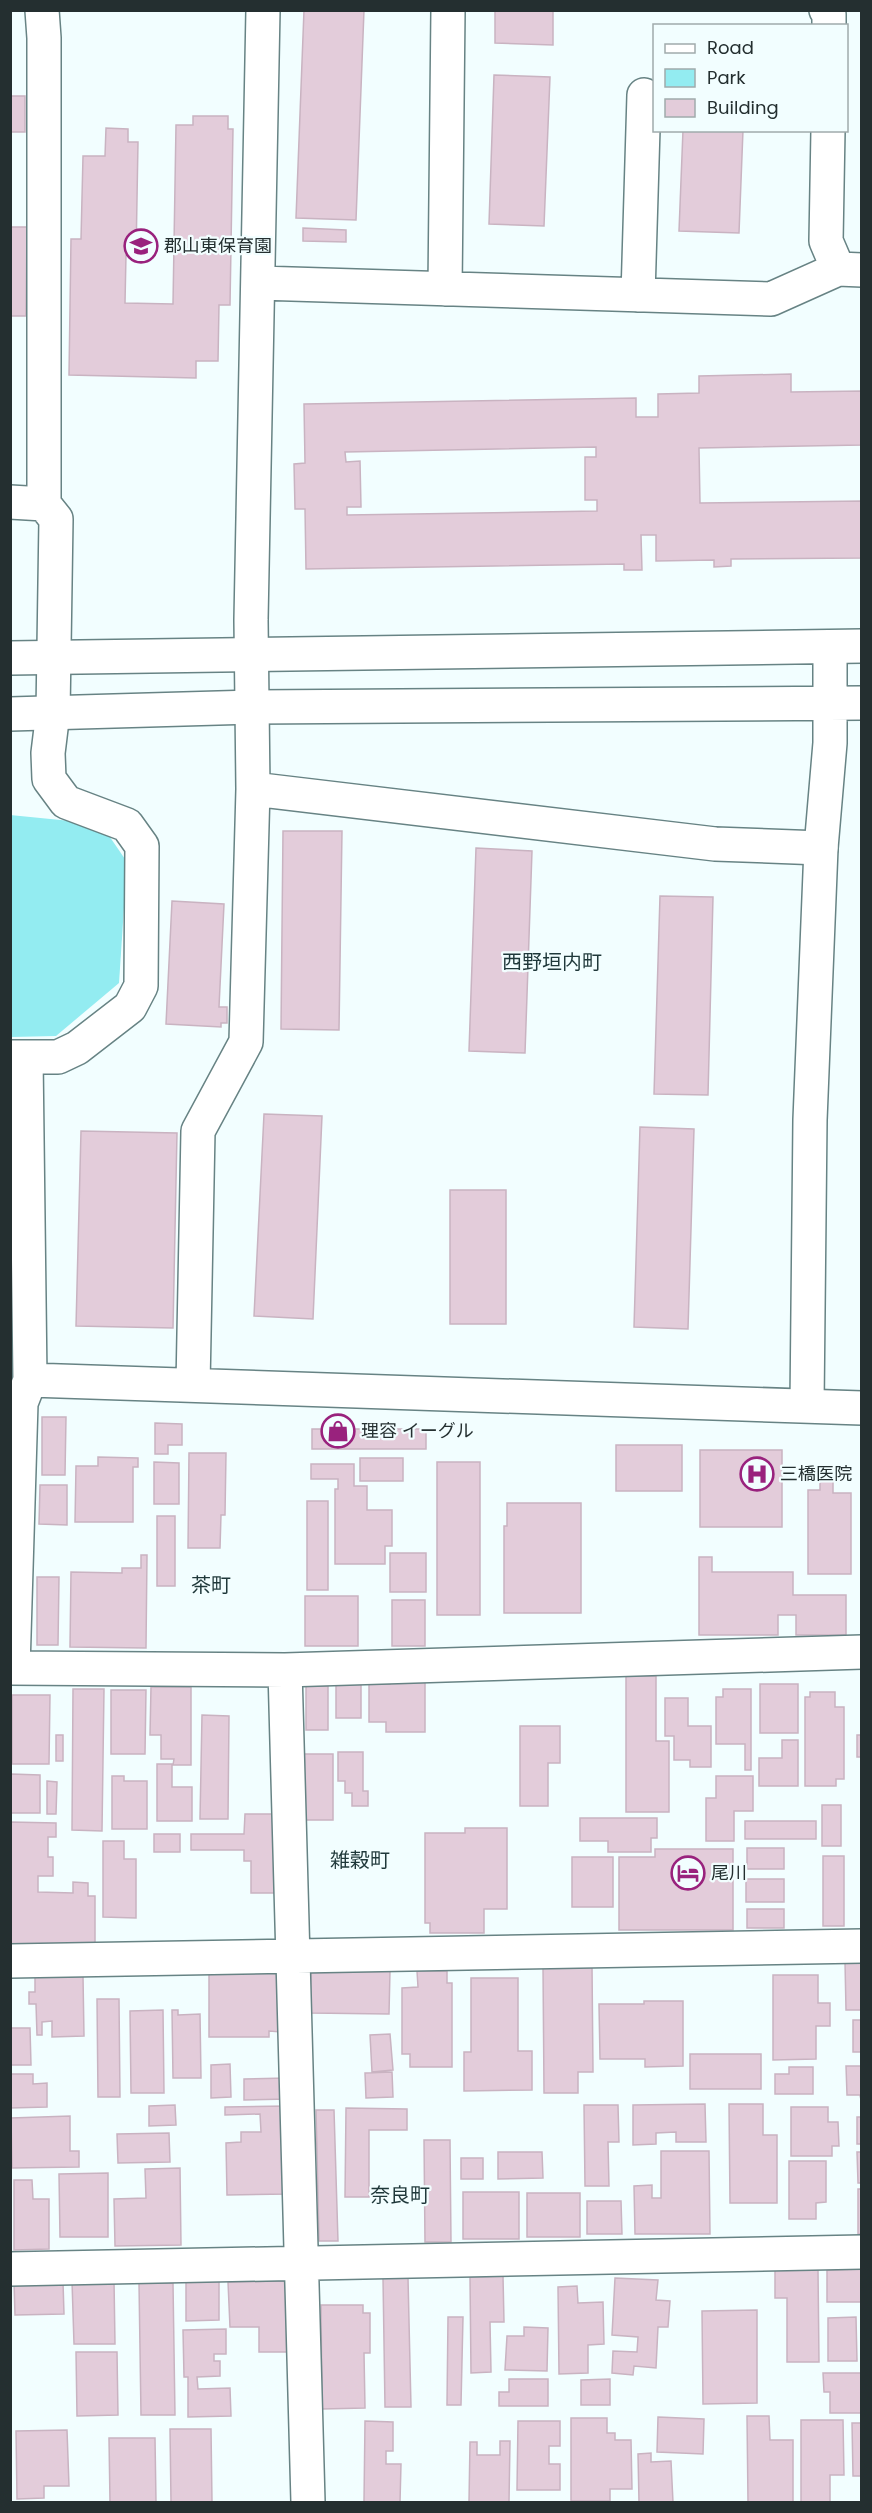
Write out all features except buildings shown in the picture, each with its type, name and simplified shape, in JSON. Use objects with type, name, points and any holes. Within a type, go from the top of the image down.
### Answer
[{"type":"street","points":[[42,10],[44,38],[44,504],[56,519],[53,712],[48,753],[49,779],[66,802],[127,825],[142,846],[141,986],[130,1007],[77,1048],[58,1057],[18,1057],[30,1380],[21,1403],[12,1668],[285,1670],[861,1652]]},
{"type":"street","points":[[193,1385],[198,1131],[246,1042],[253,789],[251,654],[263,10]]},
{"type":"street","points":[[445,289],[448,10]]},
{"type":"street","points":[[638,295],[644,95]]},
{"type":"street","points":[[259,283],[771,299],[850,270],[826,241],[828,132]]},
{"type":"street","points":[[10,502],[44,504]]},
{"type":"street","points":[[10,658],[846,647],[846,703],[830,743],[821,849],[810,1120],[807,1405]]},
{"type":"street","points":[[10,714],[253,707],[846,703]]},
{"type":"street","points":[[253,789],[715,844],[821,849]]},
{"type":"street","points":[[30,1380],[861,1408]]},
{"type":"street","points":[[285,1670],[308,2502]]},
{"type":"street","points":[[10,1961],[861,1946]]},
{"type":"street","points":[[10,2269],[861,2252]]},
{"type":"green space","points":[[10,815],[101,824],[127,862],[119,983],[56,1036],[11,1037]]},
{"type":"place","name":"郡山東保育園","points":[[141,246]]},
{"type":"place","name":"理容 イーグル","points":[[338,1431]]},
{"type":"place","name":"三橋医院","points":[[757,1474]]},
{"type":"place","name":"尾川","points":[[688,1873]]},
{"type":"district","name":"西野垣内町","points":[[552,962]]},
{"type":"district","name":"茶町","points":[[211,1585]]},
{"type":"district","name":"雑穀町","points":[[360,1860]]},
{"type":"district","name":"奈良町","points":[[400,2195]]}]
